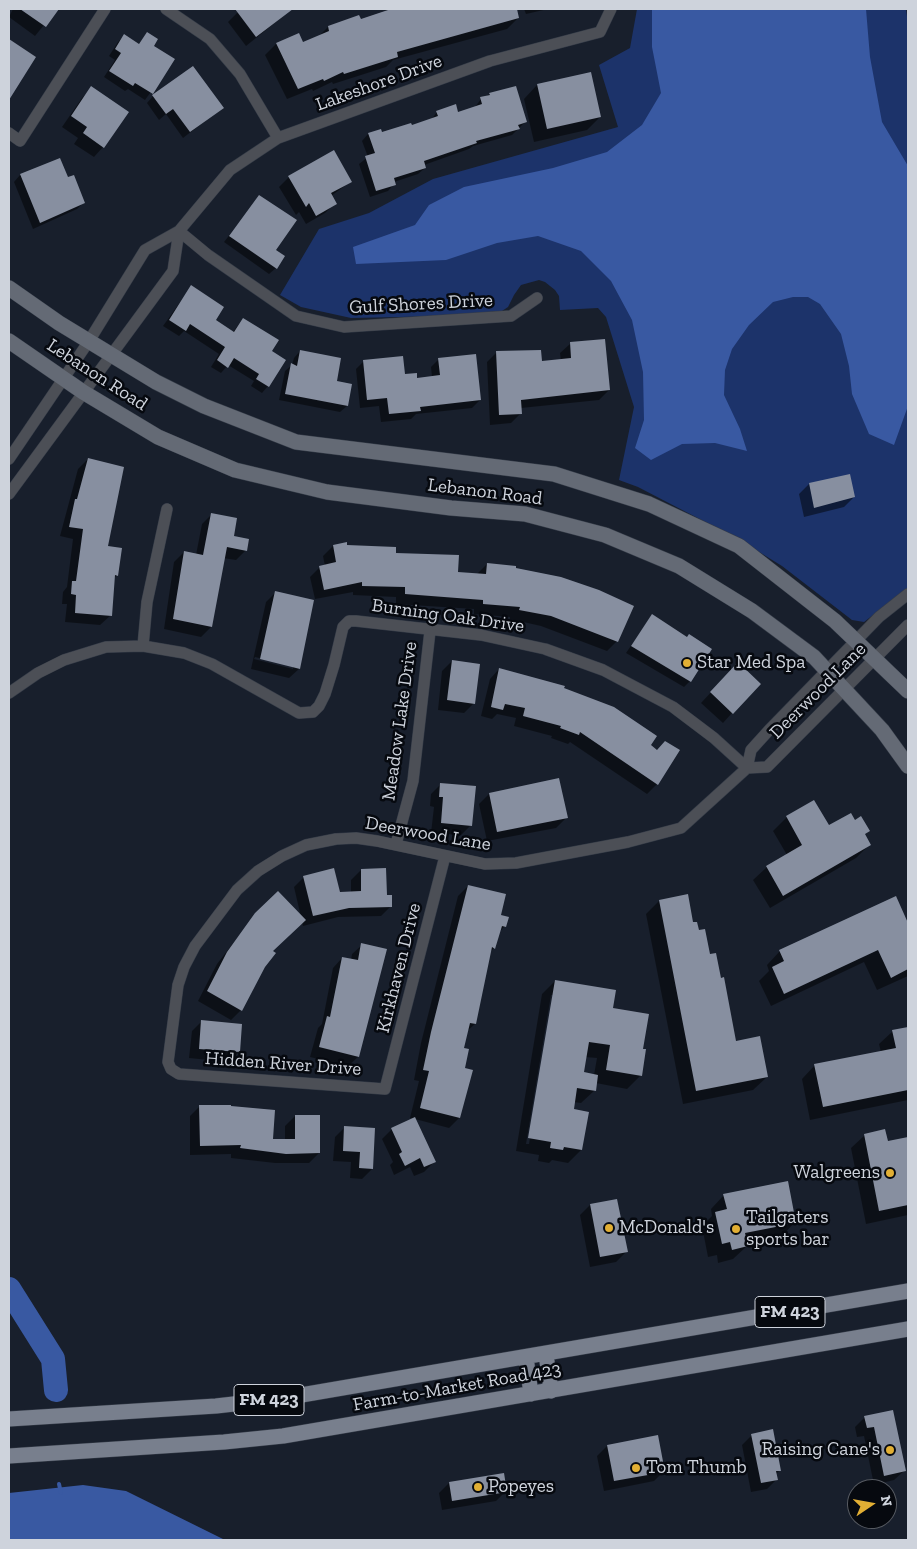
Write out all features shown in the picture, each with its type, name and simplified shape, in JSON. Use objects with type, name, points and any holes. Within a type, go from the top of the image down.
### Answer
[{"type":"main road","name":"Lebanon Road","points":[[9,288],[89,341],[156,382],[204,406],[296,442],[554,474],[649,504],[739,546],[834,622],[908,692]]},
{"type":"main road","name":"Lebanon Road","points":[[9,341],[83,392],[158,437],[234,470],[327,492],[451,508],[525,514],[605,535],[679,566],[752,611],[814,657],[882,730],[908,766]]},
{"type":"main road","name":"FM 423","points":[[9,1419],[216,1406],[278,1399],[908,1291]]},
{"type":"main road","name":"Farm-to-Market Road 423","points":[[9,1456],[224,1442],[283,1436],[908,1329]]},
{"type":"main road","points":[[546,1354],[551,1391]]},
{"type":"main road","points":[[526,1357],[531,1394]]},
{"type":"street","points":[[9,133],[20,141],[105,9]]},
{"type":"street","points":[[166,9],[210,39],[240,74],[278,138]]},
{"type":"street","name":"Lakeshore Drive","points":[[9,458],[89,341],[145,250],[179,232],[230,170],[278,138],[490,61],[600,32],[611,9]]},
{"type":"street","points":[[9,493],[173,271],[179,232]]},
{"type":"street","name":"Gulf Shores Drive","points":[[179,232],[208,255],[296,316],[344,327],[511,316],[537,298]]},
{"type":"street","points":[[9,678],[13,691],[38,673],[64,660],[106,647],[143,646],[147,602],[168,509]]},
{"type":"street","name":"Deerwood Lane","points":[[179,1074],[171,1069],[168,1062],[178,985],[184,967],[195,946],[237,890],[258,871],[282,856],[306,845],[336,839],[356,838],[396,844],[485,864],[516,863],[628,842],[681,828],[747,768],[751,750],[879,617],[908,594]]},
{"type":"street","name":"Burning Oak Drive","points":[[143,646],[184,653],[212,664],[299,713],[312,712],[319,706],[325,694],[334,665],[343,627],[349,621],[481,635],[545,649],[603,670],[673,707],[714,738],[747,768]]},
{"type":"street","name":"Deerwood Lane","points":[[747,768],[767,767],[908,625]]},
{"type":"street","name":"Meadow Lake Drive","points":[[396,844],[413,781],[430,631]]},
{"type":"street","name":"Kirkhaven Drive","points":[[385,1089],[444,856]]},
{"type":"street","name":"Hidden River Drive","points":[[179,1074],[385,1089]]},
{"type":"shaded area","points":[[637,9],[906,9],[908,24],[908,588],[864,622],[852,620],[782,566],[738,539],[638,487],[619,480],[634,407],[606,317],[598,308],[560,310],[559,296],[555,290],[539,280],[521,285],[508,307],[502,311],[447,316],[351,318],[301,307],[280,295],[319,229],[369,213],[433,179],[618,127],[599,65],[630,48]]},
{"type":"shaded area","points":[[652,9],[866,9],[870,57],[882,122],[908,166],[908,406],[894,445],[869,434],[852,394],[849,366],[841,334],[820,304],[808,297],[793,297],[773,302],[749,325],[732,349],[725,370],[724,395],[740,429],[747,451],[715,443],[682,444],[651,460],[635,448],[644,420],[643,372],[632,320],[611,281],[581,251],[538,236],[497,243],[446,260],[356,264],[353,247],[415,225],[429,205],[464,187],[553,168],[607,152],[642,125],[661,93],[652,47]]},
{"type":"shaded area","points":[[83,1485],[126,1491],[225,1540],[9,1540],[9,1493]]},
{"type":"building","points":[[20,9],[59,9],[46,27]]},
{"type":"building","points":[[235,9],[293,9],[256,37]]},
{"type":"building","points":[[391,9],[517,9],[519,18],[397,52],[398,57],[344,74],[343,72],[324,81],[323,79],[298,89],[276,43],[299,33],[303,42],[329,31],[328,26],[359,15],[361,19]]},
{"type":"building","points":[[147,32],[158,39],[154,46],[175,59],[153,94],[135,83],[133,86],[109,71],[121,53],[115,49],[124,34],[139,44]]},
{"type":"building","points":[[9,39],[36,57],[9,100]]},
{"type":"building","points":[[193,66],[224,108],[190,132],[173,109],[166,114],[152,95]]},
{"type":"building","points":[[591,72],[601,117],[547,129],[537,84]]},
{"type":"building","points":[[91,86],[129,112],[104,148],[83,133],[87,127],[71,116]]},
{"type":"building","points":[[516,86],[527,122],[518,125],[520,129],[476,141],[477,143],[424,161],[426,168],[394,178],[396,185],[376,191],[365,156],[375,153],[368,133],[381,129],[382,132],[411,123],[412,125],[438,116],[436,111],[456,104],[458,112],[482,104],[480,97]]},
{"type":"building","points":[[334,150],[352,182],[331,193],[337,204],[316,216],[309,203],[306,207],[288,176]]},
{"type":"building","points":[[60,158],[68,177],[74,175],[85,203],[40,223],[20,174]]},
{"type":"building","points":[[259,195],[297,220],[276,250],[285,256],[277,269],[229,236]]},
{"type":"building","points":[[191,285],[224,307],[216,320],[234,332],[243,318],[279,340],[272,351],[286,360],[269,387],[256,379],[259,374],[234,358],[228,368],[217,360],[225,347],[190,324],[186,331],[169,320]]},
{"type":"building","points":[[605,339],[610,390],[521,400],[522,414],[499,415],[496,351],[541,350],[542,361],[571,358],[570,342]]},
{"type":"building","points":[[300,350],[341,358],[337,381],[352,384],[348,406],[285,394],[291,363],[297,366]]},
{"type":"building","points":[[476,354],[481,400],[420,407],[421,411],[389,414],[387,398],[367,400],[363,360],[403,356],[405,374],[417,373],[417,378],[440,375],[438,358]]},
{"type":"building","points":[[88,458],[124,467],[108,546],[122,548],[118,576],[115,575],[112,616],[75,613],[76,595],[71,594],[72,581],[76,581],[83,529],[69,527],[75,499],[77,499]]},
{"type":"building","points":[[850,474],[855,497],[814,508],[809,483]]},
{"type":"building","points":[[211,513],[237,518],[234,536],[249,539],[247,551],[227,547],[212,627],[173,619],[184,551],[203,555]]},
{"type":"building","points":[[347,542],[347,545],[396,547],[396,553],[459,555],[458,572],[486,574],[487,563],[516,566],[516,568],[561,577],[599,590],[634,606],[618,642],[551,616],[519,610],[520,607],[483,604],[483,600],[405,594],[405,587],[362,586],[362,582],[324,590],[319,566],[336,562],[333,545]]},
{"type":"building","points":[[275,591],[314,600],[300,669],[260,659]]},
{"type":"building","points":[[652,614],[687,637],[689,634],[712,649],[691,682],[631,646]]},
{"type":"building","points":[[452,660],[480,664],[475,704],[447,700]]},
{"type":"building","points":[[738,662],[761,684],[733,714],[710,692]]},
{"type":"building","points":[[499,668],[565,686],[564,688],[614,707],[657,736],[651,745],[657,750],[665,741],[680,750],[658,785],[580,732],[579,735],[560,728],[561,726],[523,716],[525,708],[505,704],[503,710],[491,707]]},
{"type":"building","points":[[559,778],[568,818],[497,832],[489,793]]},
{"type":"building","points":[[440,783],[476,786],[472,826],[441,823],[443,797],[439,797]]},
{"type":"building","points":[[814,800],[829,825],[851,813],[855,820],[861,816],[870,831],[865,834],[871,845],[783,896],[766,866],[802,845],[786,816]]},
{"type":"building","points":[[334,868],[340,892],[361,891],[361,869],[386,868],[387,895],[392,895],[392,907],[349,908],[313,916],[303,876]]},
{"type":"building","points":[[468,885],[506,894],[501,915],[509,917],[506,927],[502,926],[495,949],[492,947],[476,1024],[470,1023],[464,1048],[469,1049],[465,1068],[473,1070],[460,1118],[420,1108],[429,1071],[423,1070],[431,1032]]},
{"type":"building","points":[[278,891],[306,920],[273,951],[276,953],[265,967],[242,1011],[207,991],[227,952],[255,913]]},
{"type":"building","points":[[688,894],[693,922],[697,922],[699,930],[705,929],[710,954],[716,953],[721,978],[724,977],[736,1041],[760,1036],[768,1077],[696,1091],[659,900]]},
{"type":"building","points":[[896,896],[908,923],[908,969],[891,978],[878,950],[784,994],[772,967],[784,961],[779,950]]},
{"type":"building","points":[[361,943],[387,949],[359,1057],[319,1047],[327,1016],[330,1017],[342,957],[358,960]]},
{"type":"building","points":[[555,980],[616,990],[613,1008],[649,1014],[643,1049],[646,1049],[642,1076],[606,1070],[610,1045],[589,1042],[584,1072],[598,1075],[596,1091],[577,1088],[574,1109],[589,1112],[582,1150],[564,1147],[563,1150],[550,1148],[551,1142],[528,1138]]},
{"type":"building","points":[[201,1020],[242,1024],[240,1052],[199,1049]]},
{"type":"building","points":[[908,1027],[908,1090],[823,1107],[814,1064],[896,1048],[892,1030]]},
{"type":"building","points":[[199,1105],[231,1105],[275,1110],[273,1139],[295,1139],[295,1115],[320,1115],[320,1153],[286,1154],[240,1148],[241,1145],[200,1146]]},
{"type":"building","points":[[415,1117],[436,1162],[424,1167],[420,1158],[405,1166],[399,1154],[402,1152],[391,1128]]},
{"type":"building","points":[[344,1126],[375,1128],[373,1169],[359,1168],[360,1152],[343,1151]]},
{"type":"building","name":"Walgreens","points":[[885,1129],[888,1141],[908,1137],[908,1205],[879,1211],[864,1134]]},
{"type":"building","points":[[788,1181],[796,1223],[745,1233],[748,1246],[732,1250],[730,1242],[722,1244],[715,1212],[727,1209],[723,1194]]},
{"type":"building","name":"McDonald's","points":[[617,1199],[628,1252],[600,1257],[590,1204]]},
{"type":"building","name":"Raising Cane's","points":[[893,1410],[906,1471],[884,1476],[874,1427],[867,1428],[864,1416]]},
{"type":"building","points":[[773,1429],[781,1471],[776,1471],[778,1480],[761,1483],[751,1434]]},
{"type":"building","points":[[658,1435],[665,1472],[614,1481],[607,1445]]},
{"type":"building","name":"Popeyes","points":[[504,1473],[507,1492],[452,1501],[449,1482]]},
{"type":"waterway","points":[[9,1289],[53,1359],[56,1390]]},
{"type":"waterway","points":[[59,1484],[61,1493]]},
{"type":"place","name":"Star Med Spa","points":[[687,663]]},
{"type":"place","name":"Walgreens","points":[[890,1173]]},
{"type":"place","name":"McDonald's","points":[[609,1228]]},
{"type":"place","name":"Tailgaters sports bar","points":[[736,1229]]},
{"type":"place","name":"Raising Cane's","points":[[890,1450]]},
{"type":"place","name":"Tom Thumb","points":[[636,1468]]},
{"type":"place","name":"Popeyes","points":[[478,1487]]}]
